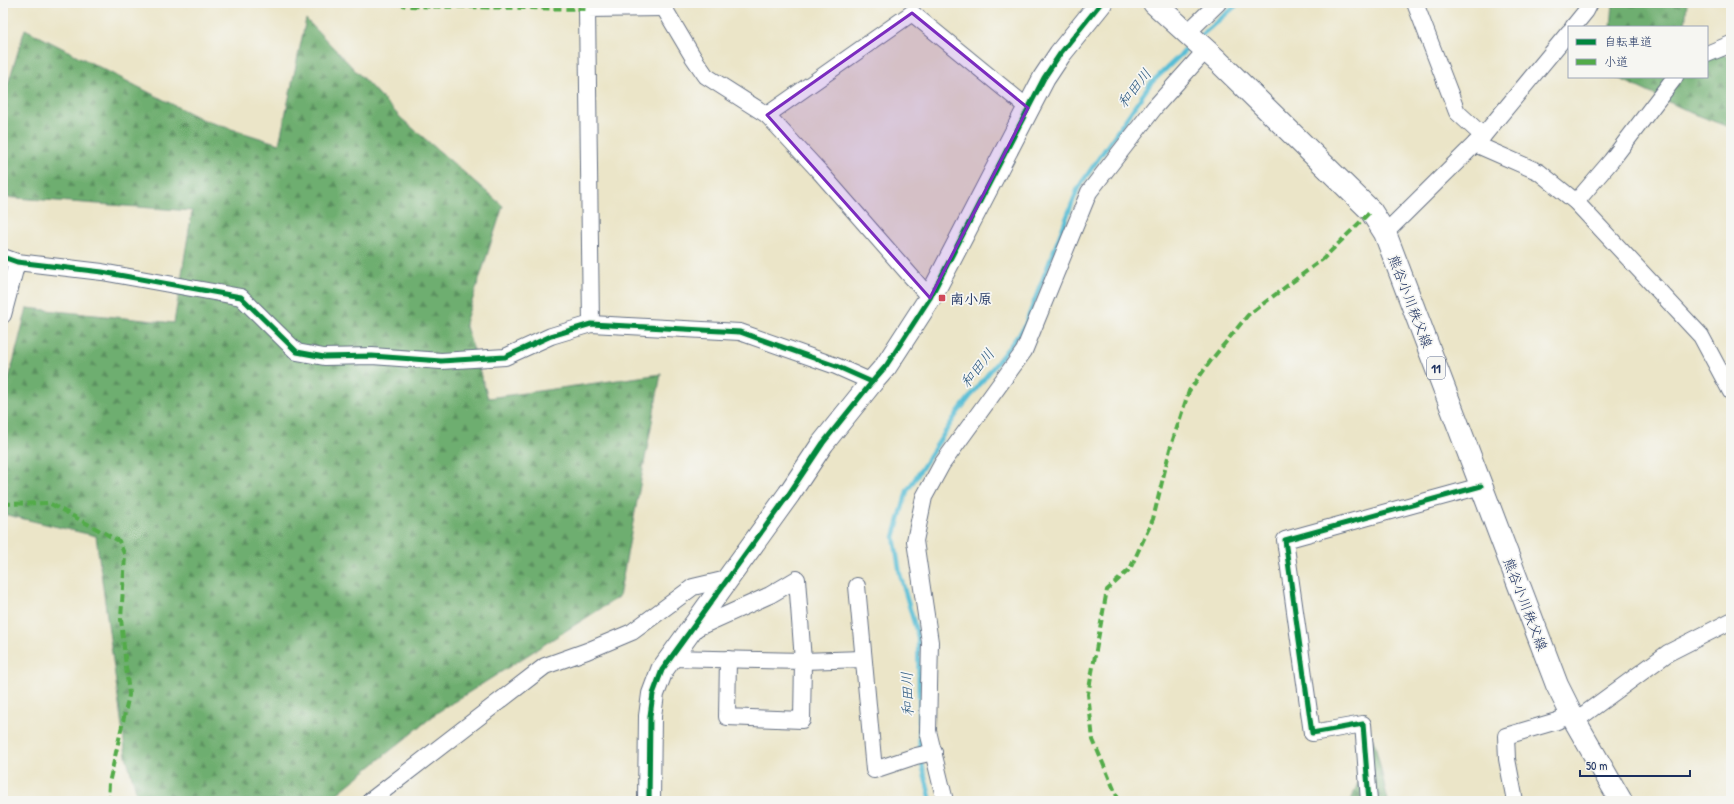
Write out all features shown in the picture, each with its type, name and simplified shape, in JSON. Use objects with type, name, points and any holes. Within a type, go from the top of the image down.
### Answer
[{"type":"street","points":[[648,801],[650,716],[653,694],[662,670],[727,578],[790,494],[823,443],[886,366],[930,298],[1044,78],[1060,54],[1101,3]]},
{"type":"street","name":"熊谷小川秩父線","points":[[1154,3],[1206,50],[1371,211],[1385,233],[1558,685],[1574,718],[1621,801]]},
{"type":"street","points":[[1187,33],[1218,3]]},
{"type":"street","points":[[1415,3],[1457,112],[1479,140],[1539,172],[1576,202],[1701,336],[1731,392]]},
{"type":"street","points":[[1574,26],[1586,11],[1590,3]]},
{"type":"street","points":[[591,324],[587,9],[663,6],[706,76],[768,115],[930,298]]},
{"type":"street","points":[[768,115],[912,13],[1028,108]]},
{"type":"street","points":[[1385,233],[1479,140],[1568,33]]},
{"type":"street","points":[[1708,54],[1731,44]]},
{"type":"street","points":[[945,801],[928,731],[930,642],[915,541],[924,498],[942,464],[1024,351],[1089,192],[1154,108],[1206,50]]},
{"type":"street","points":[[1576,202],[1611,161],[1674,78]]},
{"type":"street","points":[[3,316],[10,260],[102,272],[241,297],[297,352],[324,357],[372,356],[440,361],[505,358],[551,336],[591,324],[740,332],[836,366],[872,382]]},
{"type":"street","points":[[1369,801],[1363,724],[1312,733],[1286,540],[1481,486]]},
{"type":"street","points":[[370,801],[545,666],[587,651],[632,632],[692,587],[727,578]]},
{"type":"street","points":[[690,631],[770,595],[797,579],[804,661],[802,720],[727,717],[728,659]]},
{"type":"street","points":[[857,586],[862,659],[874,770],[916,756],[934,752]]},
{"type":"street","points":[[1515,801],[1507,759],[1506,736],[1557,721],[1574,718],[1668,653],[1731,621]]},
{"type":"street","points":[[670,658],[804,661],[862,659]]},
{"type":"highlighted area","points":[[912,13],[1028,108],[930,298],[767,115]]},
{"type":"green space","points":[[1613,3],[1687,3],[1685,26],[1611,26]]},
{"type":"green space","points":[[306,19],[402,119],[503,206],[465,323],[488,398],[661,374],[619,597],[438,712],[328,801],[139,801],[126,756],[96,536],[3,514],[3,402],[27,308],[174,323],[192,211],[3,197],[3,100],[25,29],[203,120],[279,144]]},
{"type":"green space","points":[[1708,47],[1731,59],[1731,128],[1692,113],[1618,78],[1708,78]]},
{"type":"green space","points":[[1374,739],[1388,801],[1351,801]]},
{"type":"waterway","name":"和田川","points":[[1199,37],[1239,3]]},
{"type":"waterway","name":"和田川","points":[[931,801],[920,756],[918,637],[900,574],[894,537],[907,491],[958,412],[1024,328],[1078,188],[1151,83],[1191,45]]},
{"type":"marked path","points":[[3,21],[6,3]]},
{"type":"marked path","points":[[398,3],[406,6],[587,9]]},
{"type":"marked path","points":[[1119,801],[1093,740],[1088,694],[1107,590],[1130,569],[1153,519],[1170,449],[1189,391],[1212,359],[1248,315],[1323,259],[1371,211]]},
{"type":"marked path","points":[[3,504],[49,503],[119,541],[125,556],[121,619],[129,695],[109,783],[108,801]]},
{"type":"cycle path","points":[[649,801],[650,716],[653,694],[662,670],[789,494],[823,443],[886,366],[930,298],[1044,78],[1060,54],[1101,3]]},
{"type":"cycle path","points":[[3,257],[17,262],[102,272],[241,297],[297,352],[324,357],[372,356],[441,361],[505,357],[551,336],[591,324],[740,332],[836,366],[872,382]]},
{"type":"cycle path","points":[[1369,801],[1363,724],[1312,733],[1285,540],[1481,486]]},
{"type":"place","name":"南小原","points":[[942,298]]}]
